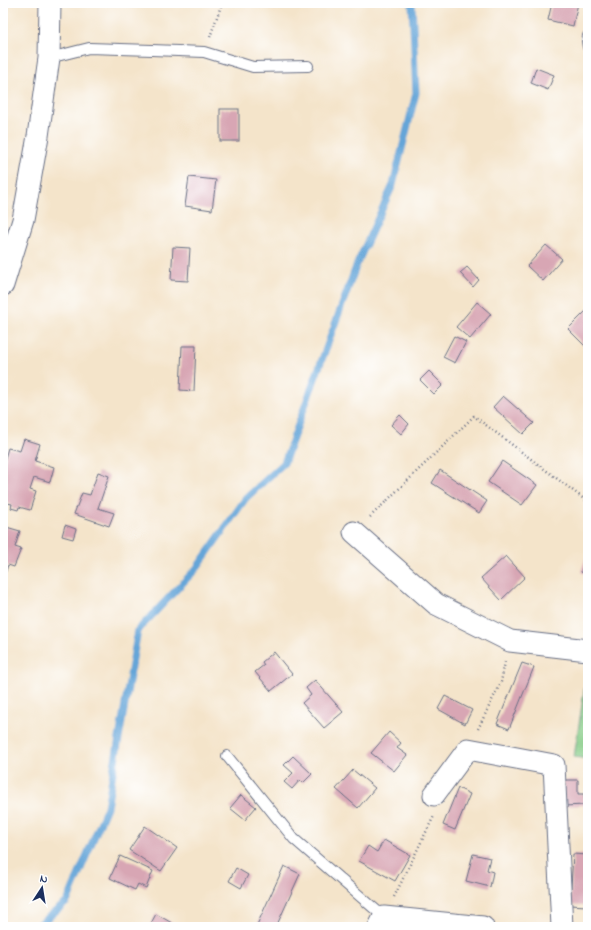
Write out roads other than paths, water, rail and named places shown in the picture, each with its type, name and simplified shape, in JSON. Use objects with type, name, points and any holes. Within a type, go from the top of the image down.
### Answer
[{"type":"street","points":[[3,285],[23,220],[38,136],[49,58],[50,3]]},
{"type":"street","points":[[354,532],[436,604],[510,642],[588,650]]},
{"type":"street","points":[[434,795],[468,749],[554,764],[562,927]]},
{"type":"street","points":[[381,922],[483,927]]},
{"type":"lane","points":[[588,36],[588,47]]},
{"type":"lane","points":[[49,58],[89,48],[204,52],[253,67],[308,66]]},
{"type":"lane","points":[[227,756],[294,838],[381,922]]},
{"type":"waterway","points":[[36,927],[67,902],[107,807],[138,630],[196,569],[246,498],[284,463],[357,264],[393,185],[416,93],[412,3]]}]
